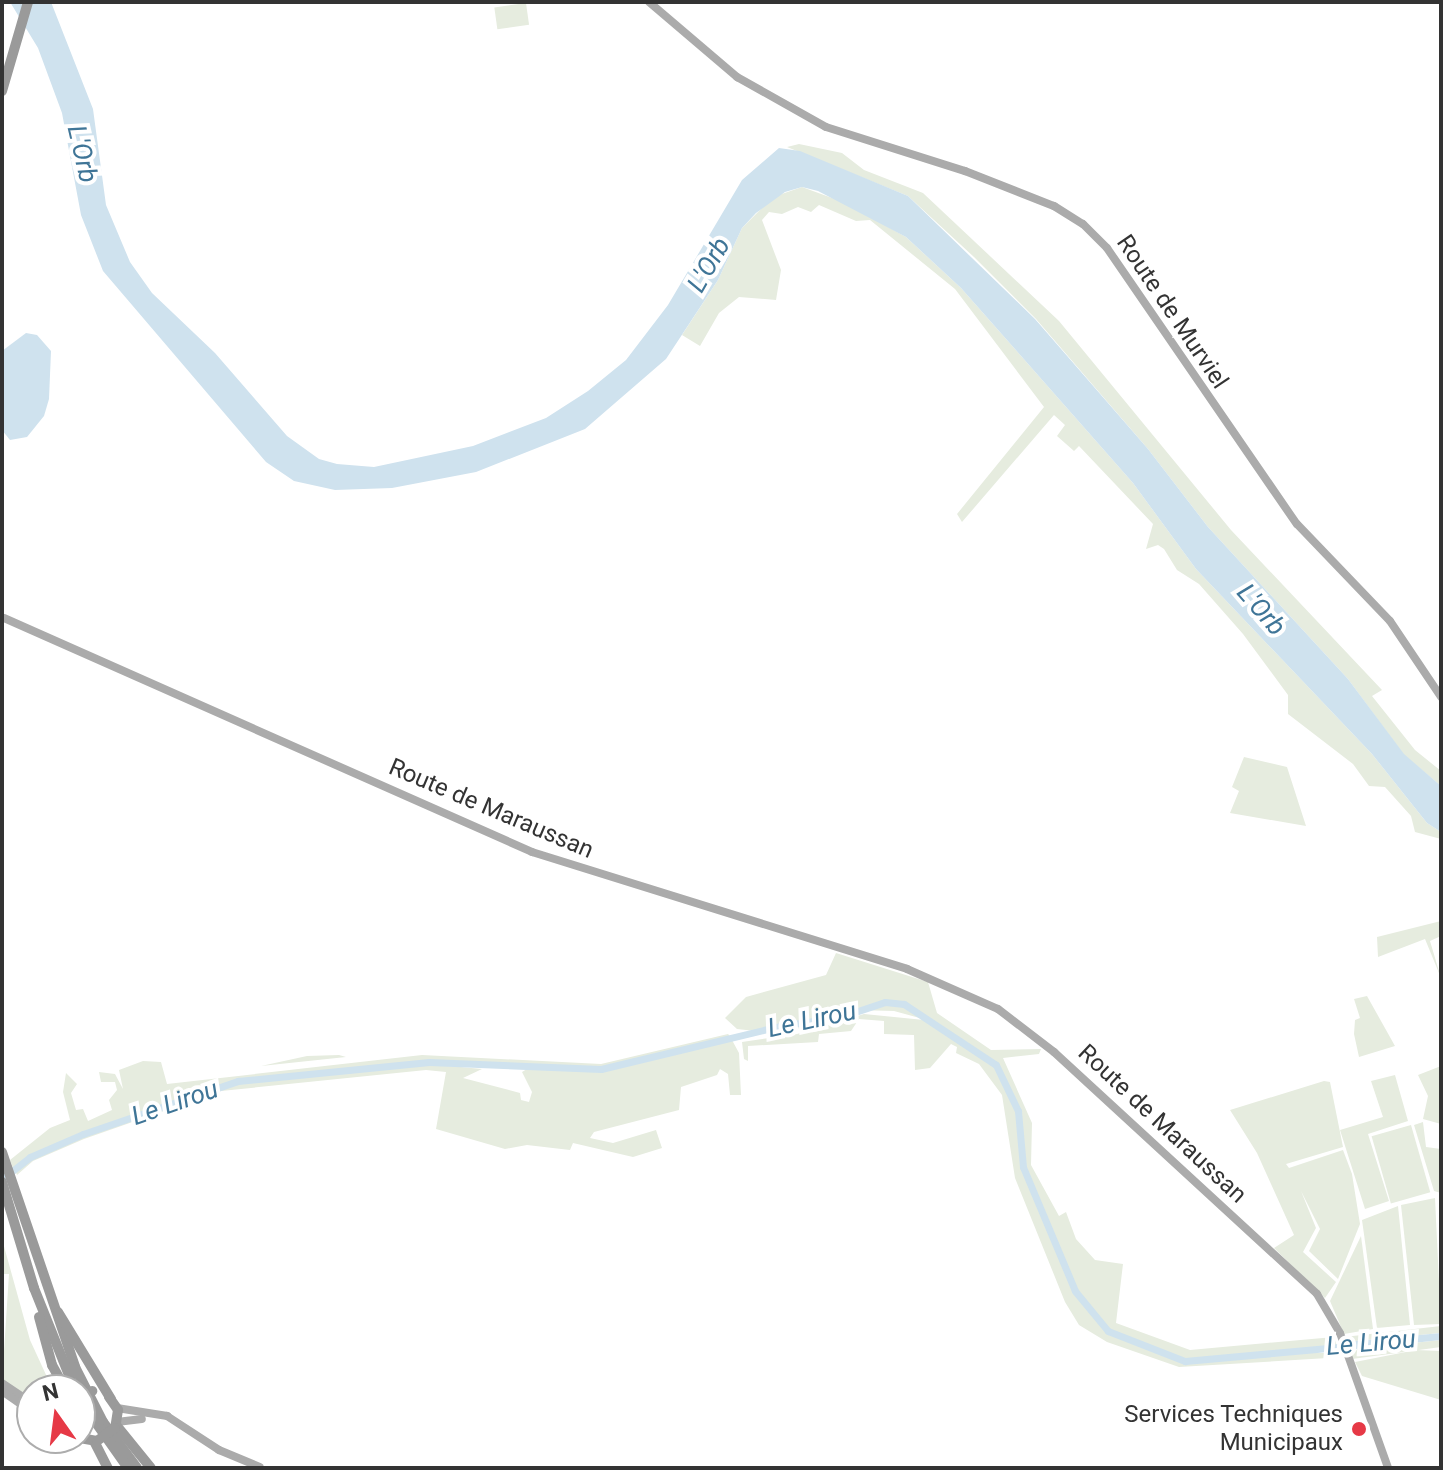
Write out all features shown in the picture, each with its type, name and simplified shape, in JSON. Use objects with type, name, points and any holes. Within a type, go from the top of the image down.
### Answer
[{"type":"highway","points":[[2,69],[25,2]]},
{"type":"highway","points":[[2,91],[13,39]]},
{"type":"highway","points":[[2,1152],[52,1365],[57,1374]]},
{"type":"highway","points":[[2,1182],[10,1195],[89,1397],[137,1468]]},
{"type":"highway","points":[[40,1275],[113,1402],[116,1425],[151,1468]]},
{"type":"highway","points":[[34,1288],[69,1374]]},
{"type":"highway","points":[[96,1393],[113,1402]]},
{"type":"highway","points":[[96,1421],[128,1468]]},
{"type":"highway","points":[[108,1468],[96,1441],[116,1425]]},
{"type":"main road","name":"Route de Murviel","points":[[649,2],[737,77],[826,127],[965,171],[1054,206],[1083,224],[1107,248],[1297,524],[1390,621],[1441,697]]},
{"type":"main road","name":"Route de Maraussan","points":[[2,620],[567,865],[835,946],[964,992],[1045,1048],[1321,1300],[1341,1337],[1388,1468]]},
{"type":"main road","points":[[113,1402],[119,1411],[167,1416],[219,1450],[261,1468]]},
{"type":"main road","points":[[116,1425],[157,1417],[214,1452],[261,1468]]},
{"type":"shaded area","points":[[526,3],[529,25],[497,29],[494,7]]},
{"type":"shaded area","points":[[799,144],[842,153],[864,170],[923,193],[1059,321],[1231,530],[1382,690],[1372,696],[1415,750],[1441,771],[1441,786],[1404,755],[1348,679],[1208,527],[1148,449],[1036,319],[974,257],[908,196],[787,147]]},
{"type":"shaded area","points":[[802,187],[843,202],[906,237],[961,288],[1133,483],[1196,569],[1372,754],[1427,823],[1441,832],[1441,839],[1415,832],[1411,816],[1385,787],[1369,786],[1353,764],[1288,714],[1288,695],[1243,634],[1199,584],[1177,570],[1164,549],[1158,545],[1146,549],[1153,524],[1079,446],[1074,451],[1057,436],[1065,425],[1054,415],[962,522],[957,514],[1044,407],[955,289],[870,220],[856,221],[819,205],[811,212],[798,207],[782,214],[769,212],[762,220],[781,270],[776,300],[739,297],[719,313],[700,346],[682,335],[718,280],[742,228],[773,197]]},
{"type":"shaded area","points":[[1244,757],[1287,767],[1306,826],[1230,813],[1239,791],[1232,787]]},
{"type":"shaded area","points":[[1441,921],[1441,936],[1430,941],[1441,978],[1425,939],[1378,957],[1377,937]]},
{"type":"shaded area","points":[[836,953],[928,982],[937,1013],[991,1050],[1041,1049],[1039,1054],[1003,1058],[1032,1123],[1031,1165],[1059,1216],[1066,1212],[1076,1239],[1095,1260],[1123,1264],[1116,1323],[1190,1350],[1334,1337],[1337,1346],[1270,1353],[1327,1353],[1328,1358],[1179,1367],[1107,1342],[1079,1325],[1065,1302],[1015,1178],[1002,1095],[979,1064],[956,1053],[957,1047],[951,1044],[930,1068],[915,1070],[914,1035],[884,1034],[884,1021],[859,1019],[851,1031],[819,1034],[818,1042],[748,1046],[748,1061],[744,1059],[742,1042],[797,1034],[864,1014],[924,1020],[994,1062],[938,1023],[894,1011],[855,1010],[820,1025],[772,1033],[737,1029],[725,1018],[746,997],[826,975]]},
{"type":"shaded area","points":[[1367,996],[1395,1046],[1359,1057],[1354,1034],[1355,1020],[1360,1018],[1354,999]]},
{"type":"shaded area","points":[[728,1034],[731,1037],[600,1068],[426,1061],[244,1079],[77,1134],[13,1168],[10,1160],[50,1128],[70,1120],[63,1092],[66,1073],[77,1084],[71,1093],[76,1110],[83,1109],[88,1121],[112,1110],[109,1100],[117,1090],[115,1082],[101,1082],[99,1072],[115,1074],[123,1089],[119,1070],[143,1061],[161,1062],[167,1084],[422,1055],[601,1064]]},
{"type":"shaded area","points":[[732,1040],[739,1053],[741,1095],[730,1095],[728,1074],[720,1069],[717,1075],[681,1087],[679,1110],[594,1132],[590,1138],[613,1143],[656,1130],[662,1148],[633,1157],[573,1143],[570,1150],[527,1145],[505,1149],[436,1129],[446,1072],[426,1070],[221,1091],[84,1139],[33,1161],[17,1175],[15,1170],[32,1158],[84,1135],[246,1082],[429,1064],[482,1069],[463,1078],[520,1093],[521,1100],[529,1102],[532,1092],[522,1072],[527,1069],[601,1071]]},
{"type":"shaded area","points":[[307,1056],[346,1057],[261,1066]]},
{"type":"shaded area","points":[[1441,1066],[1441,1124],[1423,1119],[1428,1096],[1418,1075]]},
{"type":"shaded area","points":[[1395,1075],[1408,1121],[1368,1134],[1389,1201],[1365,1209],[1340,1130],[1383,1117],[1371,1081]]},
{"type":"shaded area","points":[[1324,1081],[1330,1082],[1343,1147],[1286,1164],[1289,1168],[1343,1150],[1352,1174],[1360,1224],[1338,1279],[1309,1251],[1320,1229],[1301,1191],[1316,1228],[1303,1252],[1336,1282],[1325,1298],[1274,1248],[1294,1235],[1257,1153],[1230,1110]]},
{"type":"shaded area","points":[[1423,1122],[1426,1147],[1441,1149],[1441,1193],[1434,1191],[1414,1125]]},
{"type":"shaded area","points":[[1411,1125],[1430,1192],[1391,1204],[1372,1136]]},
{"type":"shaded area","points":[[1435,1198],[1441,1324],[1414,1325],[1401,1205]]},
{"type":"shaded area","points":[[1398,1206],[1410,1325],[1377,1328],[1362,1220]]},
{"type":"shaded area","points":[[1361,1236],[1373,1329],[1344,1334],[1330,1301]]},
{"type":"shaded area","points":[[2,1239],[30,1340],[46,1374],[16,1374],[16,1391],[2,1382],[9,1274],[2,1274]]},
{"type":"shaded area","points":[[1441,1326],[1441,1333],[1345,1342],[1344,1337]]},
{"type":"shaded area","points":[[1441,1340],[1441,1347],[1352,1359],[1347,1350]]},
{"type":"shaded area","points":[[1416,1350],[1441,1351],[1441,1400],[1362,1376],[1355,1362]]},
{"type":"water","name":"L'Orb","points":[[10,2],[51,2],[93,109],[106,205],[130,262],[152,293],[215,353],[287,436],[319,459],[337,464],[374,467],[473,446],[546,418],[588,391],[626,360],[668,305],[742,180],[779,148],[800,151],[908,196],[1035,319],[1148,449],[1208,527],[1348,679],[1404,754],[1441,786],[1441,832],[1427,823],[1372,754],[1196,569],[1133,483],[961,288],[906,237],[818,191],[802,187],[785,192],[756,213],[742,228],[718,280],[666,359],[585,429],[476,472],[392,488],[335,490],[294,481],[266,462],[103,271],[81,215],[62,113],[38,48]]},
{"type":"water","points":[[26,333],[37,335],[51,351],[49,399],[44,416],[27,437],[10,440],[2,430],[2,351]]},
{"type":"water","points":[[1441,1333],[1441,1340],[1347,1350],[1345,1342]]},
{"type":"waterway","name":"Le Lirou","points":[[2,1179],[30,1157],[83,1134],[238,1081],[429,1062],[601,1069],[780,1026],[840,1017],[885,1002],[904,1004],[996,1065],[1018,1111],[1023,1167],[1075,1291],[1108,1331],[1185,1361],[1350,1346]]},
{"type":"place","name":"Services Techniques Municipaux","points":[[1359,1429]]}]
